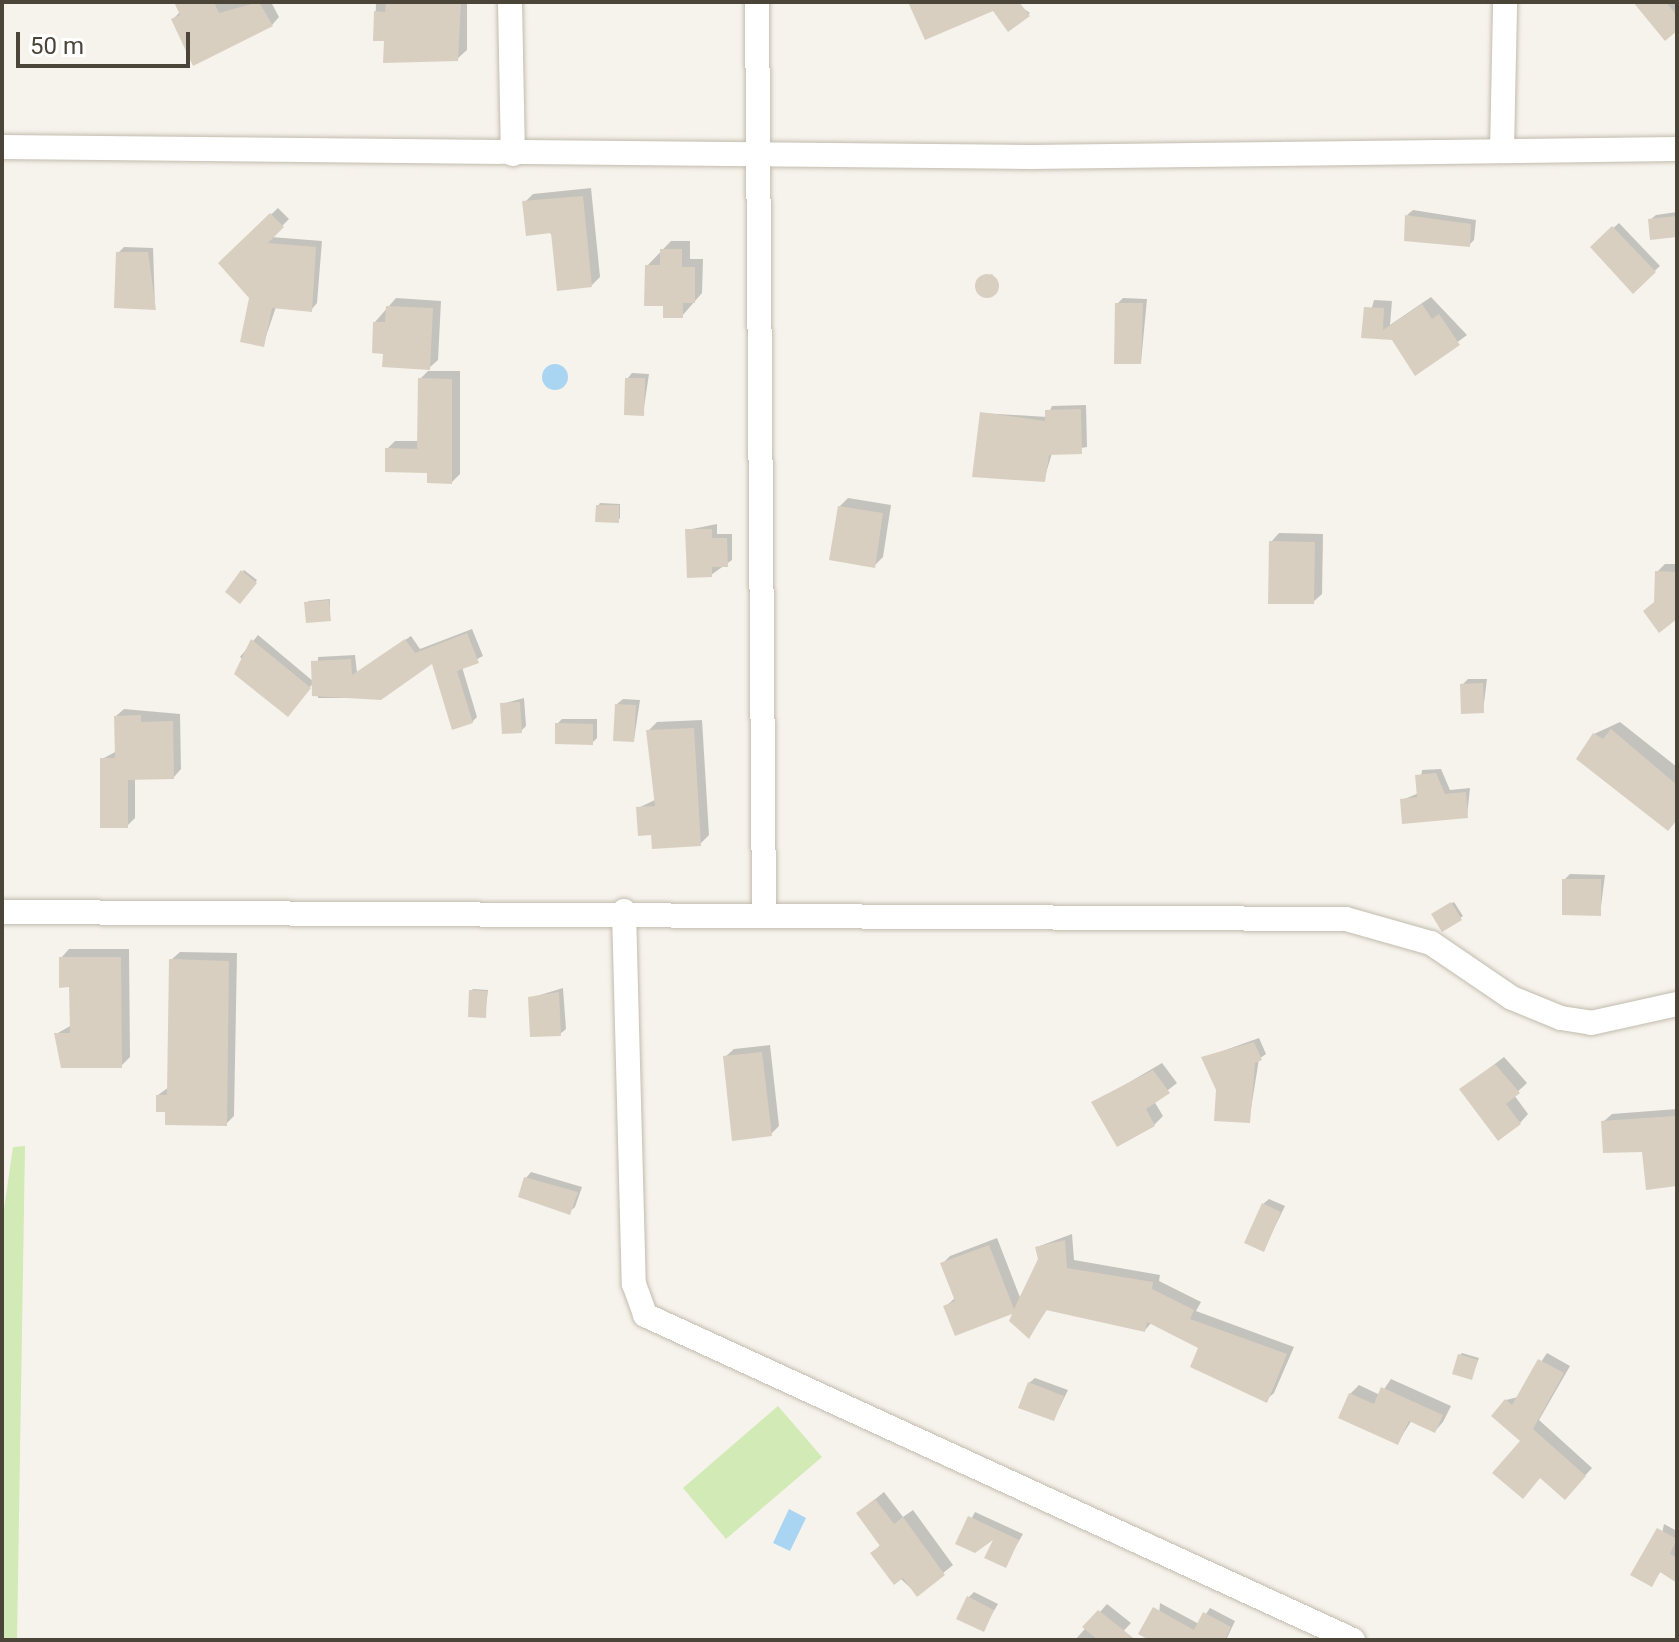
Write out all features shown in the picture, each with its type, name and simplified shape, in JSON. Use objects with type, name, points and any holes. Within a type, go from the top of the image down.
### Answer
[{"type":"street","points":[[510,2],[513,154]]},
{"type":"street","points":[[757,2],[754,157],[764,914]]},
{"type":"street","points":[[1502,151],[1505,2]]},
{"type":"street","points":[[2,147],[754,157],[1677,149]]},
{"type":"street","points":[[624,911],[634,1284],[645,1315],[1353,1640]]},
{"type":"street","points":[[2,912],[624,911],[1070,923],[1346,919],[1431,943],[1512,998],[1561,1018],[1591,1023],[1677,1004]]},
{"type":"green space","points":[[25,1146],[17,1640],[2,1640],[2,1223],[13,1147]]},
{"type":"green space","points":[[778,1406],[822,1457],[726,1539],[683,1488]]},
{"type":"water","points":[[555,364],[565,367],[568,377],[565,387],[555,390],[545,387],[542,377],[545,367]]},
{"type":"water","points":[[789,1509],[806,1518],[790,1551],[773,1543]]},
{"type":"building","points":[[174,2],[214,2],[219,13],[259,2],[273,26],[193,66],[171,19],[180,15]]},
{"type":"building","points":[[386,2],[461,2],[458,61],[383,63],[384,41],[373,41],[374,11],[385,12]]},
{"type":"building","points":[[908,2],[1019,2],[1030,16],[1008,32],[993,11],[925,40]]},
{"type":"building","points":[[1633,2],[1666,2],[1677,16],[1677,31],[1665,41]]},
{"type":"building","points":[[583,196],[592,287],[557,291],[551,233],[526,236],[522,201]]},
{"type":"building","points":[[270,213],[284,227],[268,243],[316,247],[312,312],[272,308],[264,347],[240,342],[249,298],[218,263]]},
{"type":"building","points":[[1405,215],[1471,224],[1470,247],[1404,241]]},
{"type":"building","points":[[1677,216],[1677,237],[1650,240],[1648,219]]},
{"type":"building","points":[[1612,226],[1656,272],[1633,294],[1590,247]]},
{"type":"building","points":[[660,249],[682,249],[682,267],[695,267],[695,303],[683,303],[683,318],[663,318],[663,306],[644,306],[645,265],[660,265]]},
{"type":"building","points":[[116,252],[148,252],[156,310],[114,308]]},
{"type":"building","points":[[987,274],[995,278],[999,286],[995,294],[987,298],[979,294],[975,286],[979,278]]},
{"type":"building","points":[[1115,303],[1143,303],[1141,364],[1114,364]]},
{"type":"building","points":[[1422,304],[1432,319],[1439,314],[1460,345],[1415,376],[1392,340],[1361,338],[1364,307],[1384,308],[1383,330]]},
{"type":"building","points":[[386,306],[433,308],[430,370],[382,367],[383,354],[372,353],[373,322],[385,322]]},
{"type":"building","points":[[418,378],[452,379],[452,484],[427,483],[427,473],[385,472],[385,448],[417,449]]},
{"type":"building","points":[[625,378],[645,378],[644,416],[624,415]]},
{"type":"building","points":[[1081,409],[1082,454],[1049,455],[1045,482],[972,477],[980,412],[1045,421],[1045,410]]},
{"type":"building","points":[[596,505],[619,505],[619,523],[595,522]]},
{"type":"building","points":[[838,506],[883,513],[875,568],[829,560]]},
{"type":"building","points":[[685,529],[712,529],[712,538],[727,538],[728,567],[712,567],[712,577],[687,578]]},
{"type":"building","points":[[1269,541],[1315,542],[1314,604],[1268,604]]},
{"type":"building","points":[[241,570],[257,583],[240,604],[225,592]]},
{"type":"building","points":[[1655,571],[1677,572],[1677,619],[1659,633],[1643,611],[1654,602]]},
{"type":"building","points":[[329,600],[331,621],[306,623],[304,602]]},
{"type":"building","points":[[467,633],[479,663],[457,671],[473,723],[452,730],[432,664],[381,700],[312,696],[311,661],[351,659],[352,675],[405,639],[415,653]]},
{"type":"building","points":[[251,639],[311,688],[288,717],[234,674]]},
{"type":"building","points":[[1483,683],[1484,713],[1461,714],[1460,684]]},
{"type":"building","points":[[520,702],[522,733],[502,734],[500,703]]},
{"type":"building","points":[[615,704],[636,705],[634,742],[613,741]]},
{"type":"building","points":[[141,715],[141,722],[173,721],[174,779],[128,780],[128,828],[100,828],[100,758],[115,758],[114,716]]},
{"type":"building","points":[[555,723],[593,724],[593,745],[555,744]]},
{"type":"building","points":[[694,728],[701,846],[652,849],[651,835],[638,836],[636,807],[655,806],[646,730]]},
{"type":"building","points":[[1611,729],[1677,785],[1677,820],[1668,831],[1576,759],[1593,733],[1603,739]]},
{"type":"building","points":[[1436,773],[1445,794],[1466,792],[1468,818],[1402,824],[1400,799],[1417,797],[1415,775]]},
{"type":"building","points":[[1562,879],[1601,879],[1601,916],[1562,915]]},
{"type":"building","points":[[1451,902],[1462,920],[1442,932],[1431,914]]},
{"type":"building","points":[[59,957],[121,957],[122,1068],[61,1068],[54,1033],[70,1033],[69,987],[59,988]]},
{"type":"building","points":[[169,959],[229,961],[227,1126],[165,1125],[165,1112],[156,1112],[156,1095],[167,1095]]},
{"type":"building","points":[[469,990],[487,991],[486,1018],[468,1017]]},
{"type":"building","points":[[559,992],[561,1036],[530,1037],[528,997]]},
{"type":"building","points":[[1254,1042],[1262,1060],[1255,1063],[1250,1123],[1214,1121],[1216,1090],[1201,1057]]},
{"type":"building","points":[[762,1052],[772,1136],[732,1141],[723,1056]]},
{"type":"building","points":[[1495,1064],[1520,1093],[1506,1104],[1521,1124],[1498,1141],[1459,1089]]},
{"type":"building","points":[[1153,1070],[1170,1093],[1146,1109],[1155,1126],[1117,1147],[1091,1102]]},
{"type":"building","points":[[1675,1116],[1677,1186],[1646,1190],[1642,1152],[1603,1153],[1601,1121]]},
{"type":"building","points":[[524,1177],[578,1192],[570,1215],[518,1197]]},
{"type":"building","points":[[1262,1203],[1281,1212],[1264,1252],[1244,1243]]},
{"type":"building","points":[[1065,1240],[1067,1268],[1153,1282],[1152,1289],[1194,1310],[1190,1319],[1287,1354],[1267,1403],[1190,1367],[1198,1348],[1147,1322],[1145,1332],[1046,1310],[1029,1339],[1009,1321],[1012,1314],[955,1336],[943,1306],[955,1301],[940,1263],[989,1245],[1014,1309],[1038,1259],[1035,1247]]},
{"type":"building","points":[[1458,1354],[1478,1360],[1472,1380],[1452,1374]]},
{"type":"building","points":[[1538,1359],[1564,1373],[1533,1429],[1586,1476],[1565,1500],[1540,1478],[1523,1499],[1492,1473],[1520,1441],[1491,1416],[1505,1399],[1512,1405]]},
{"type":"building","points":[[1028,1382],[1064,1396],[1054,1421],[1018,1408]]},
{"type":"building","points":[[1381,1387],[1443,1415],[1435,1433],[1409,1421],[1398,1445],[1338,1418],[1349,1393],[1374,1404]]},
{"type":"building","points":[[875,1499],[894,1524],[903,1517],[945,1575],[917,1597],[903,1578],[894,1585],[870,1553],[880,1546],[856,1513]]},
{"type":"building","points":[[968,1516],[1019,1540],[1006,1568],[984,1558],[993,1540],[975,1553],[955,1544]]},
{"type":"building","points":[[1657,1528],[1677,1539],[1670,1554],[1677,1558],[1677,1583],[1660,1572],[1652,1587],[1630,1575]]},
{"type":"building","points":[[967,1596],[994,1610],[984,1632],[956,1619]]},
{"type":"building","points":[[1153,1607],[1194,1630],[1203,1612],[1231,1627],[1225,1640],[1149,1640],[1138,1634]]},
{"type":"building","points":[[1098,1610],[1136,1640],[1098,1640],[1082,1627]]}]
